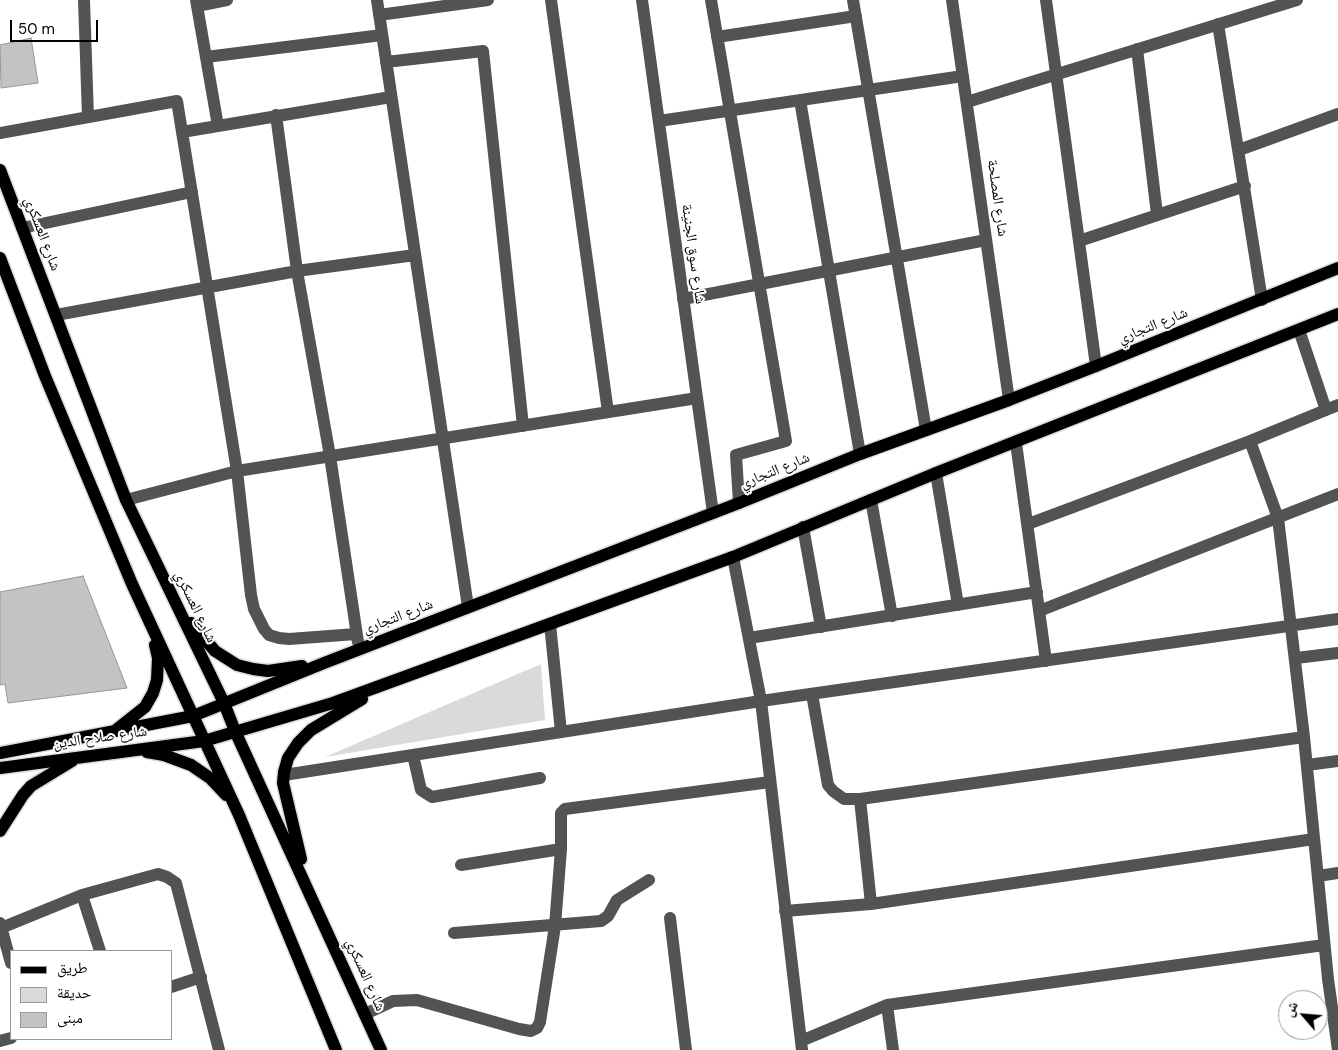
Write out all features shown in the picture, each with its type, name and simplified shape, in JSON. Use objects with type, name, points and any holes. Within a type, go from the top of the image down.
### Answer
[{"type":"main road","name":"شارع العسكري","points":[[0,170],[126,500],[224,703],[235,731],[381,1050]]},
{"type":"main road","points":[[0,258],[45,376],[154,637],[158,658],[157,680],[153,693],[145,707],[113,732]]},
{"type":"main road","name":"شارع التجاري","points":[[224,703],[739,503],[860,454],[1009,400],[1338,268]]},
{"type":"main road","points":[[235,731],[333,703],[734,557],[936,473],[1016,443],[1338,314]]},
{"type":"main road","points":[[132,584],[239,814],[336,1050]]},
{"type":"main road","points":[[173,600],[215,652],[237,665],[253,670],[268,671],[327,662]]},
{"type":"main road","points":[[309,890],[283,783],[288,758],[311,730],[393,681]]},
{"type":"main road","name":"شارع صلاح الدين","points":[[0,753],[193,716],[224,703]]},
{"type":"main road","name":"شارع صلاح الدين","points":[[0,768],[204,740],[235,731]]},
{"type":"main road","points":[[122,751],[164,755],[191,765],[222,791],[239,814]]},
{"type":"main road","points":[[0,831],[31,786],[78,757]]},
{"type":"street","points":[[84,0],[88,117]]},
{"type":"street","points":[[218,126],[197,3],[227,0]]},
{"type":"street","points":[[377,0],[468,607]]},
{"type":"street","points":[[379,15],[488,0]]},
{"type":"street","points":[[551,0],[608,412]]},
{"type":"street","name":"شارع سوق الجنينة","points":[[642,0],[713,513]]},
{"type":"street","points":[[711,0],[786,441],[736,456],[739,503]]},
{"type":"street","points":[[853,0],[926,430]]},
{"type":"street","name":"شارع المصلحة","points":[[952,0],[1009,400]]},
{"type":"street","points":[[1046,0],[1096,366]]},
{"type":"street","points":[[967,102],[1218,24],[1276,3],[1297,0]]},
{"type":"street","points":[[717,37],[856,16]]},
{"type":"street","points":[[1218,24],[1262,300]]},
{"type":"street","points":[[206,57],[382,36]]},
{"type":"street","points":[[1137,49],[1157,214]]},
{"type":"street","points":[[386,62],[483,51],[523,426]]},
{"type":"street","points":[[659,122],[963,76]]},
{"type":"street","points":[[182,132],[391,97]]},
{"type":"street","points":[[800,100],[860,454]]},
{"type":"street","points":[[0,133],[176,101],[237,471],[254,609],[269,635],[289,639],[356,634]]},
{"type":"street","points":[[1239,150],[1338,114]]},
{"type":"street","points":[[276,115],[297,271],[330,456],[356,634],[360,650]]},
{"type":"street","points":[[1079,241],[1245,186]]},
{"type":"street","points":[[22,228],[192,192]]},
{"type":"street","points":[[683,299],[986,240]]},
{"type":"street","points":[[56,315],[297,271],[415,255]]},
{"type":"street","points":[[1299,330],[1326,410]]},
{"type":"street","points":[[126,500],[237,471],[697,398]]},
{"type":"street","points":[[1028,524],[1250,441],[1338,405]]},
{"type":"street","points":[[1250,441],[1278,518],[1296,658],[1324,945],[1333,979],[1338,1050]]},
{"type":"street","points":[[1016,443],[1046,661]]},
{"type":"street","points":[[936,473],[958,605]]},
{"type":"street","points":[[1039,611],[1338,494]]},
{"type":"street","points":[[871,500],[892,616]]},
{"type":"street","points":[[804,527],[821,627]]},
{"type":"street","points":[[734,557],[761,702],[801,1045],[887,1005],[1324,945]]},
{"type":"street","points":[[749,638],[1037,592]]},
{"type":"street","points":[[284,775],[812,694],[1338,619]]},
{"type":"street","points":[[550,624],[561,732]]},
{"type":"street","points":[[1296,658],[1338,653]]},
{"type":"street","points":[[812,694],[828,785],[844,799],[860,799],[1304,737]]},
{"type":"street","points":[[413,755],[421,790],[432,797],[540,778]]},
{"type":"street","points":[[1307,765],[1338,761]]},
{"type":"street","points":[[365,1014],[393,1001],[418,1000],[531,1031],[537,1028],[540,1022],[555,926],[560,849],[559,817],[561,813],[565,809],[770,782]]},
{"type":"street","points":[[860,799],[871,904]]},
{"type":"street","points":[[786,911],[871,904],[1314,839]]},
{"type":"street","points":[[461,865],[560,849]]},
{"type":"street","points":[[1318,876],[1338,873]]},
{"type":"street","points":[[10,958],[1,925],[82,895],[158,874],[167,877],[176,884],[219,1050]]},
{"type":"street","points":[[454,933],[601,922],[608,916],[617,900],[649,880]]},
{"type":"street","points":[[82,895],[100,950]]},
{"type":"street","points":[[670,918],[686,1050]]},
{"type":"street","points":[[172,988],[201,977]]},
{"type":"street","points":[[887,1005],[893,1050]]},
{"type":"green space","points":[[541,664],[545,720],[325,757]]},
{"type":"building","points":[[31,38],[38,83],[1,88],[0,45]]},
{"type":"building","points":[[83,576],[127,688],[8,703],[5,684],[0,685],[0,592]]}]
